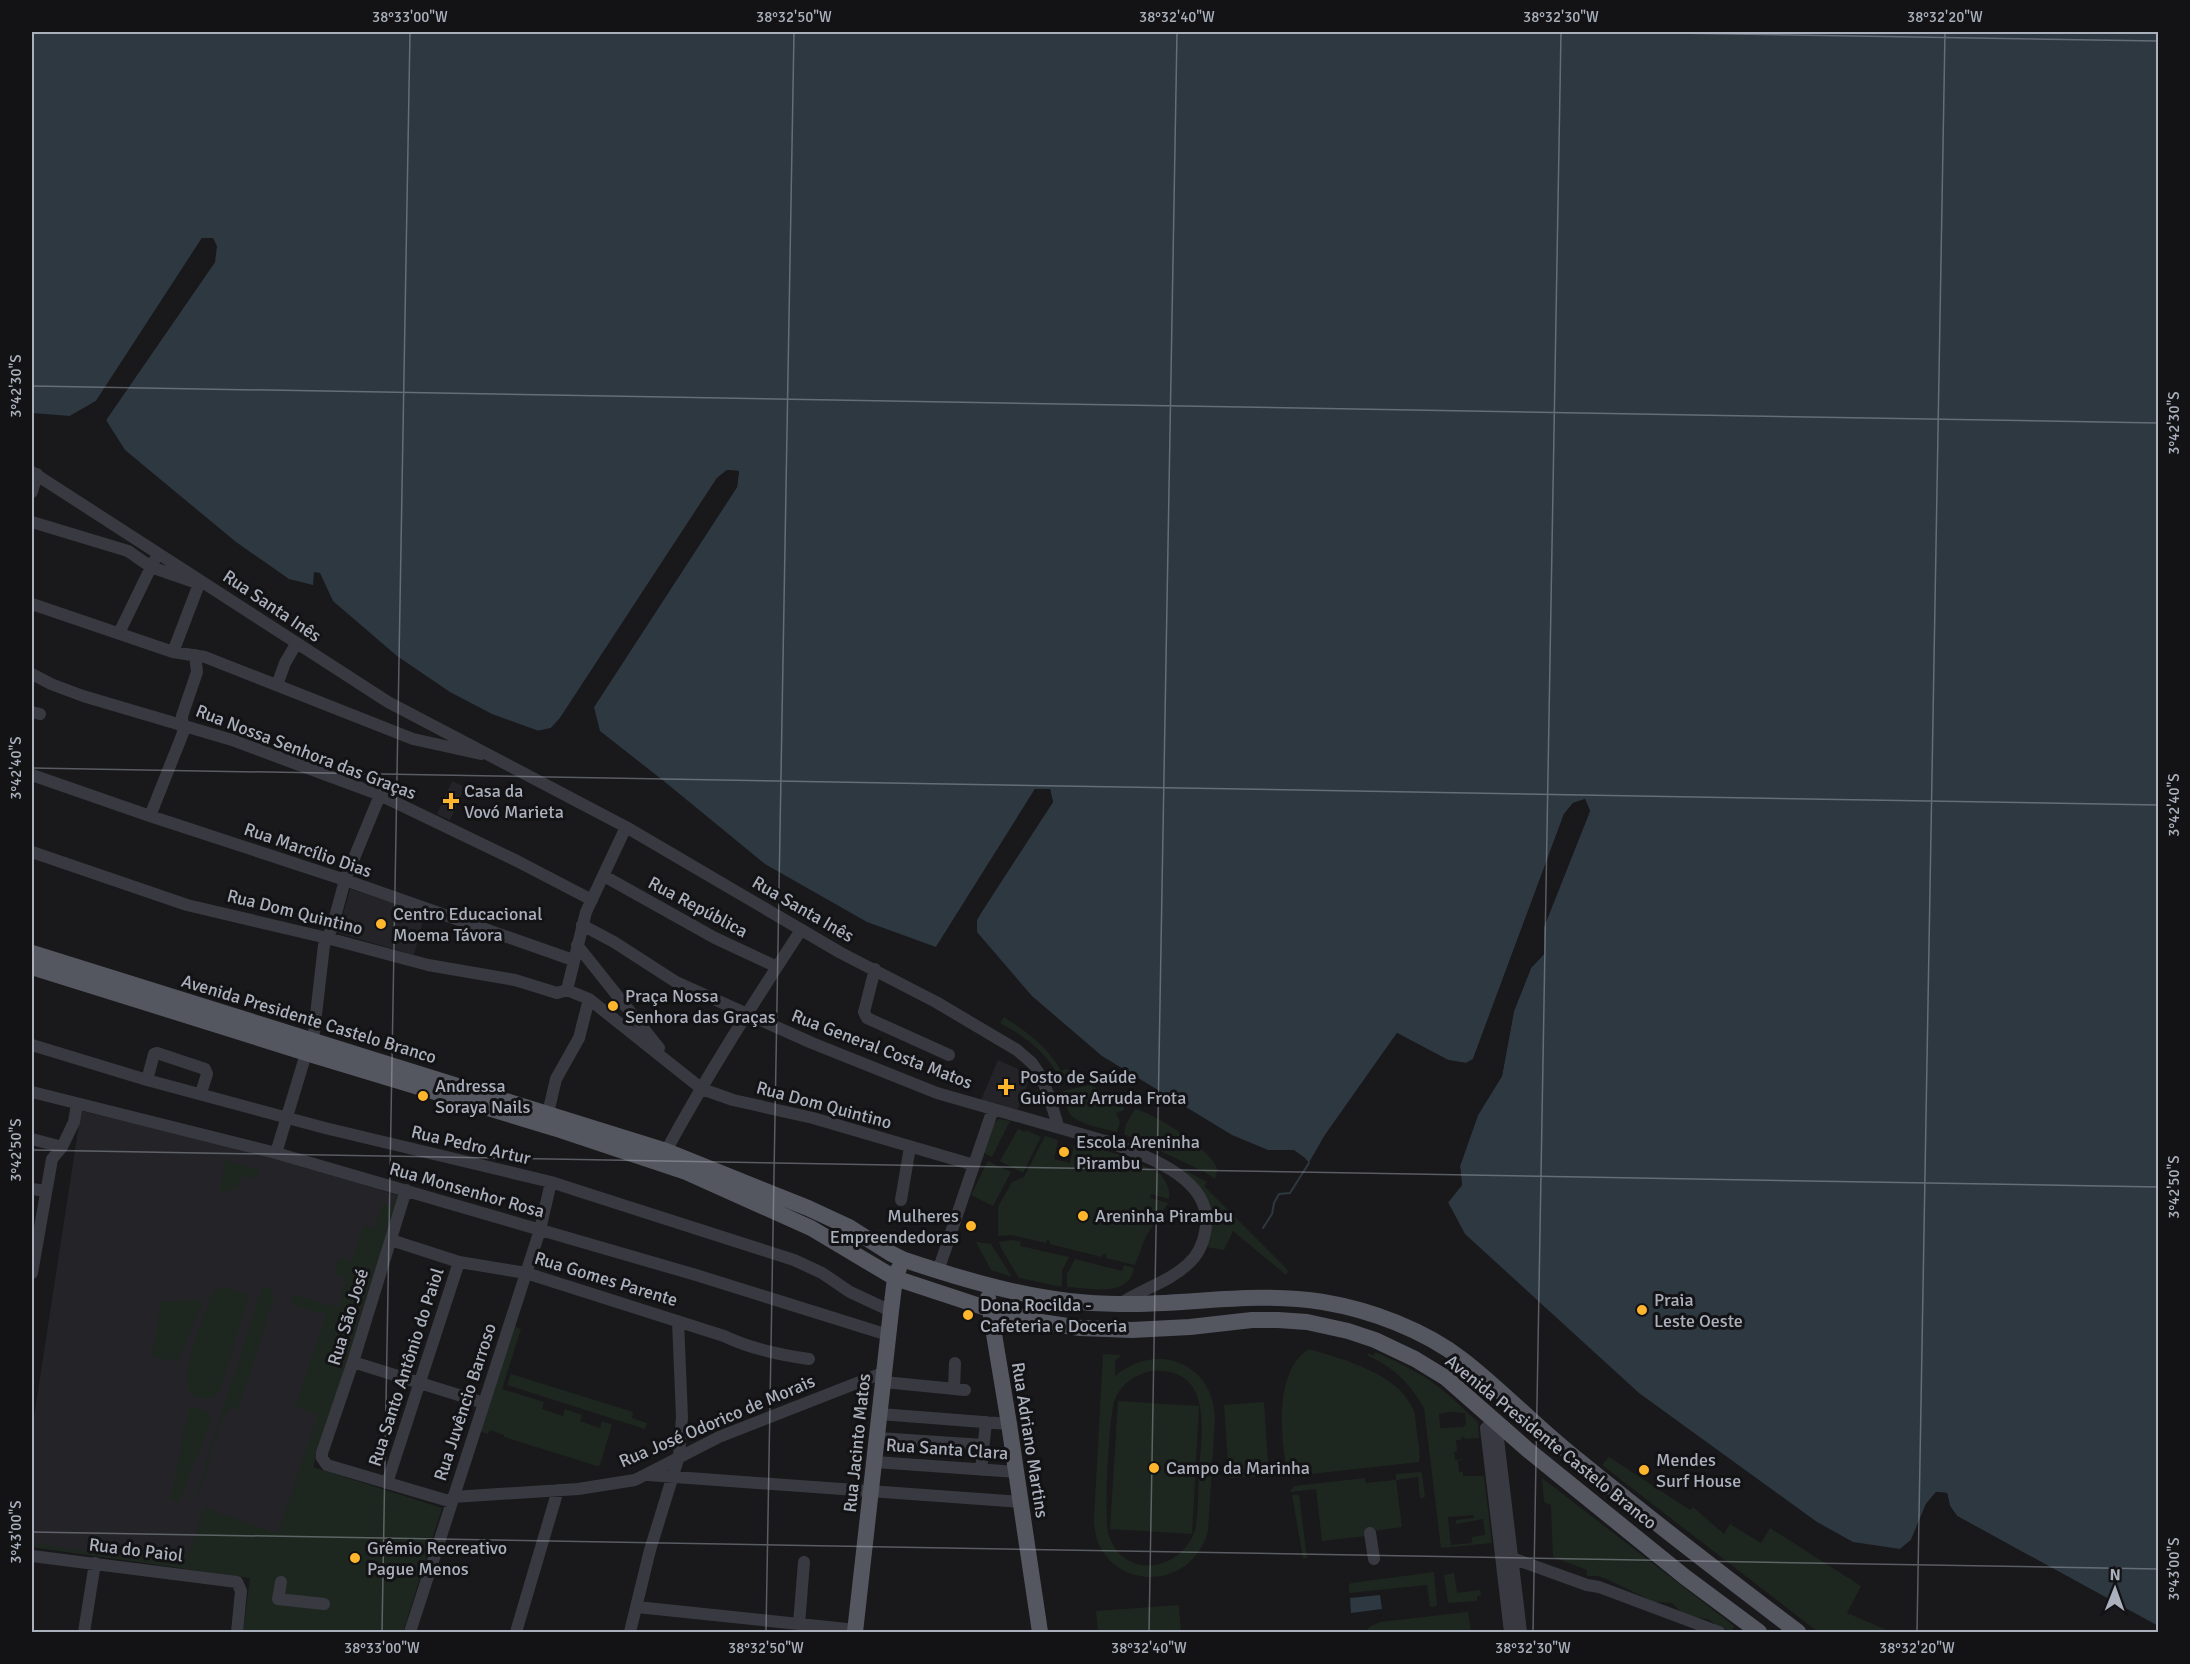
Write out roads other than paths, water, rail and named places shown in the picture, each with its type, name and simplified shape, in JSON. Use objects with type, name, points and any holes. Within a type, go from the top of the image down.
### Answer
[{"type":"main road","name":"Avenida Presidente Castelo Branco","points":[[32,953],[125,990]]},
{"type":"main road","name":"Avenida Presidente Castelo Branco","points":[[32,967],[125,990],[508,1108],[849,1227],[890,1253],[986,1285],[1060,1301],[1119,1304],[1271,1298],[1324,1302],[1384,1319],[1438,1344],[1462,1359],[1547,1436],[1677,1540],[1798,1632]]},
{"type":"main road","name":"Avenida Presidente Castelo Branco","points":[[508,1108],[548,1113],[666,1151],[748,1190],[895,1278],[990,1309],[1041,1322],[1080,1328],[1132,1330],[1181,1328],[1252,1320],[1288,1320],[1348,1331],[1376,1340],[1446,1378],[1528,1450],[1685,1577],[1759,1632]]},
{"type":"main road","name":"Rua Jacinto Matos","points":[[855,1631],[895,1278],[902,1258]]},
{"type":"main road","name":"Rua Adriano Martins","points":[[986,1285],[1010,1424],[1040,1632]]},
{"type":"main road","points":[[1376,1340],[1373,1334],[1374,1328],[1384,1319]]},
{"type":"main road","points":[[1493,1386],[1496,1422],[1505,1417],[1511,1417],[1547,1436]]},
{"type":"main road","name":"Rua Adriano Martins","points":[[1024,1529],[1017,1540],[1017,1548],[1029,1632]]},
{"type":"main road","points":[[1639,1538],[1666,1556],[1675,1551],[1677,1540]]},
{"type":"street","points":[[32,492],[34,473]]},
{"type":"street","name":"Rua Santa Inês","points":[[34,473],[347,677],[420,719],[626,827],[841,953],[936,1002],[1017,1050],[1032,1063],[1040,1075],[1058,1126]]},
{"type":"street","points":[[32,522],[128,551],[151,567],[212,588]]},
{"type":"street","points":[[119,633],[158,553]]},
{"type":"street","points":[[173,651],[199,584]]},
{"type":"street","name":"Rua Santa Inês","points":[[32,604],[173,651],[205,657],[413,740],[494,757]]},
{"type":"street","points":[[277,685],[285,663],[296,644]]},
{"type":"street","points":[[150,816],[183,733],[184,707],[196,672],[195,655]]},
{"type":"street","name":"Rua Nossa Senhora das Graças","points":[[32,674],[82,696],[232,740],[380,795],[592,900]]},
{"type":"street","points":[[413,740],[420,719]]},
{"type":"street","name":"Rua Marcílio Dias","points":[[32,775],[345,880],[573,960]]},
{"type":"street","points":[[276,1153],[310,1047],[324,945],[345,880],[380,795]]},
{"type":"street","points":[[567,990],[582,925],[626,827]]},
{"type":"street","name":"Rua Dom Quintino","points":[[32,852],[188,905],[428,965],[515,981],[557,993],[567,990],[589,999],[702,1089],[733,1100],[813,1118],[974,1165]]},
{"type":"street","name":"Rua República","points":[[604,876],[715,938],[777,967]]},
{"type":"street","name":"Rua General Costa Matos","points":[[582,925],[614,942],[676,982],[812,1043],[929,1090],[1105,1141],[1158,1163],[1181,1176],[1192,1185],[1202,1202],[1206,1219],[1206,1228],[1197,1254],[1182,1269],[1119,1304]]},
{"type":"street","points":[[666,1151],[747,1014],[801,930]]},
{"type":"street","name":"Rua Dom Quintino","points":[[577,945],[672,1065]]},
{"type":"street","points":[[875,969],[864,1012],[867,1018],[949,1055]]},
{"type":"street","points":[[548,1113],[556,1079],[579,1038],[589,999]]},
{"type":"street","name":"Rua Pedro Artur","points":[[32,1045],[147,1080],[287,1116],[335,1131],[551,1182],[794,1260],[822,1273],[850,1292],[891,1311]]},
{"type":"street","points":[[147,1080],[154,1054],[157,1053],[205,1069],[207,1074],[201,1093]]},
{"type":"street","name":"Rua Monsenhor Rosa","points":[[32,1092],[276,1153],[785,1302],[888,1335]]},
{"type":"street","points":[[32,1273],[34,1247],[52,1159],[62,1147],[74,1122],[77,1104]]},
{"type":"street","points":[[939,1271],[993,1109]]},
{"type":"street","points":[[32,1139],[62,1147]]},
{"type":"street","points":[[901,1200],[910,1147]]},
{"type":"street","name":"Rua Juvêncio Barroso","points":[[410,1632],[540,1230],[551,1182]]},
{"type":"street","points":[[32,1189],[46,1191]]},
{"type":"street","name":"Rua São José","points":[[322,1454],[406,1190]]},
{"type":"street","name":"Rua Gomes Parente","points":[[391,1240],[459,1262],[526,1273],[766,1351],[809,1359]]},
{"type":"street","name":"Rua Santo Antônio do Paiol","points":[[387,1483],[459,1262]]},
{"type":"street","points":[[630,1632],[650,1550],[679,1456],[682,1417],[678,1321]]},
{"type":"street","points":[[353,1362],[483,1403]]},
{"type":"street","points":[[884,1377],[959,1389],[955,1363]]},
{"type":"street","name":"Rua José Odorico de Morais","points":[[322,1454],[327,1465],[452,1500],[625,1482],[648,1474],[719,1437],[884,1377]]},
{"type":"street","points":[[880,1414],[1010,1424]]},
{"type":"street","points":[[981,1470],[986,1422]]},
{"type":"street","points":[[1496,1422],[1510,1632]]},
{"type":"street","points":[[878,1438],[983,1445]]},
{"type":"street","name":"Rua Santa Clara","points":[[875,1462],[1017,1472]]},
{"type":"street","points":[[648,1474],[1021,1502]]},
{"type":"street","points":[[516,1632],[558,1490]]},
{"type":"street","points":[[1370,1533],[1374,1559]]},
{"type":"street","points":[[1506,1555],[1590,1579],[1599,1587],[1719,1632]]},
{"type":"street","points":[[1506,1555],[1521,1632]]},
{"type":"street","name":"Rua do Paiol","points":[[32,1556],[237,1582],[241,1591],[237,1632]]},
{"type":"street","points":[[799,1624],[804,1562]]},
{"type":"street","points":[[84,1632],[95,1563]]},
{"type":"street","points":[[281,1582],[278,1599],[324,1604]]},
{"type":"street","points":[[637,1607],[855,1631]]},
{"type":"waterway","points":[[1263,1228],[1272,1214],[1279,1194],[1290,1193],[1309,1163]]},
{"type":"place","name":"Casa da Vovó Marieta","points":[[451,801]]},
{"type":"place","name":"Centro Educacional Moema Távora","points":[[381,924]]},
{"type":"place","name":"Praça Nossa Senhora das Graças","points":[[613,1006]]},
{"type":"place","name":"Posto de Saúde Guiomar Arruda Frota","points":[[1006,1087]]},
{"type":"place","name":"Andressa Soraya Nails","points":[[423,1096]]},
{"type":"place","name":"Escola Areninha Pirambu","points":[[1064,1152]]},
{"type":"place","name":"Areninha Pirambu","points":[[1083,1216]]},
{"type":"place","name":"Mulheres Empreendedoras","points":[[971,1226]]},
{"type":"place","name":"Praia Leste Oeste","points":[[1642,1310]]},
{"type":"place","name":"Dona Rocilda - Cafeteria e Doceria","points":[[968,1315]]},
{"type":"place","name":"Campo da Marinha","points":[[1154,1468]]},
{"type":"place","name":"Mendes Surf House","points":[[1644,1470]]},
{"type":"place","name":"Grêmio Recreativo Pague Menos","points":[[355,1558]]}]
